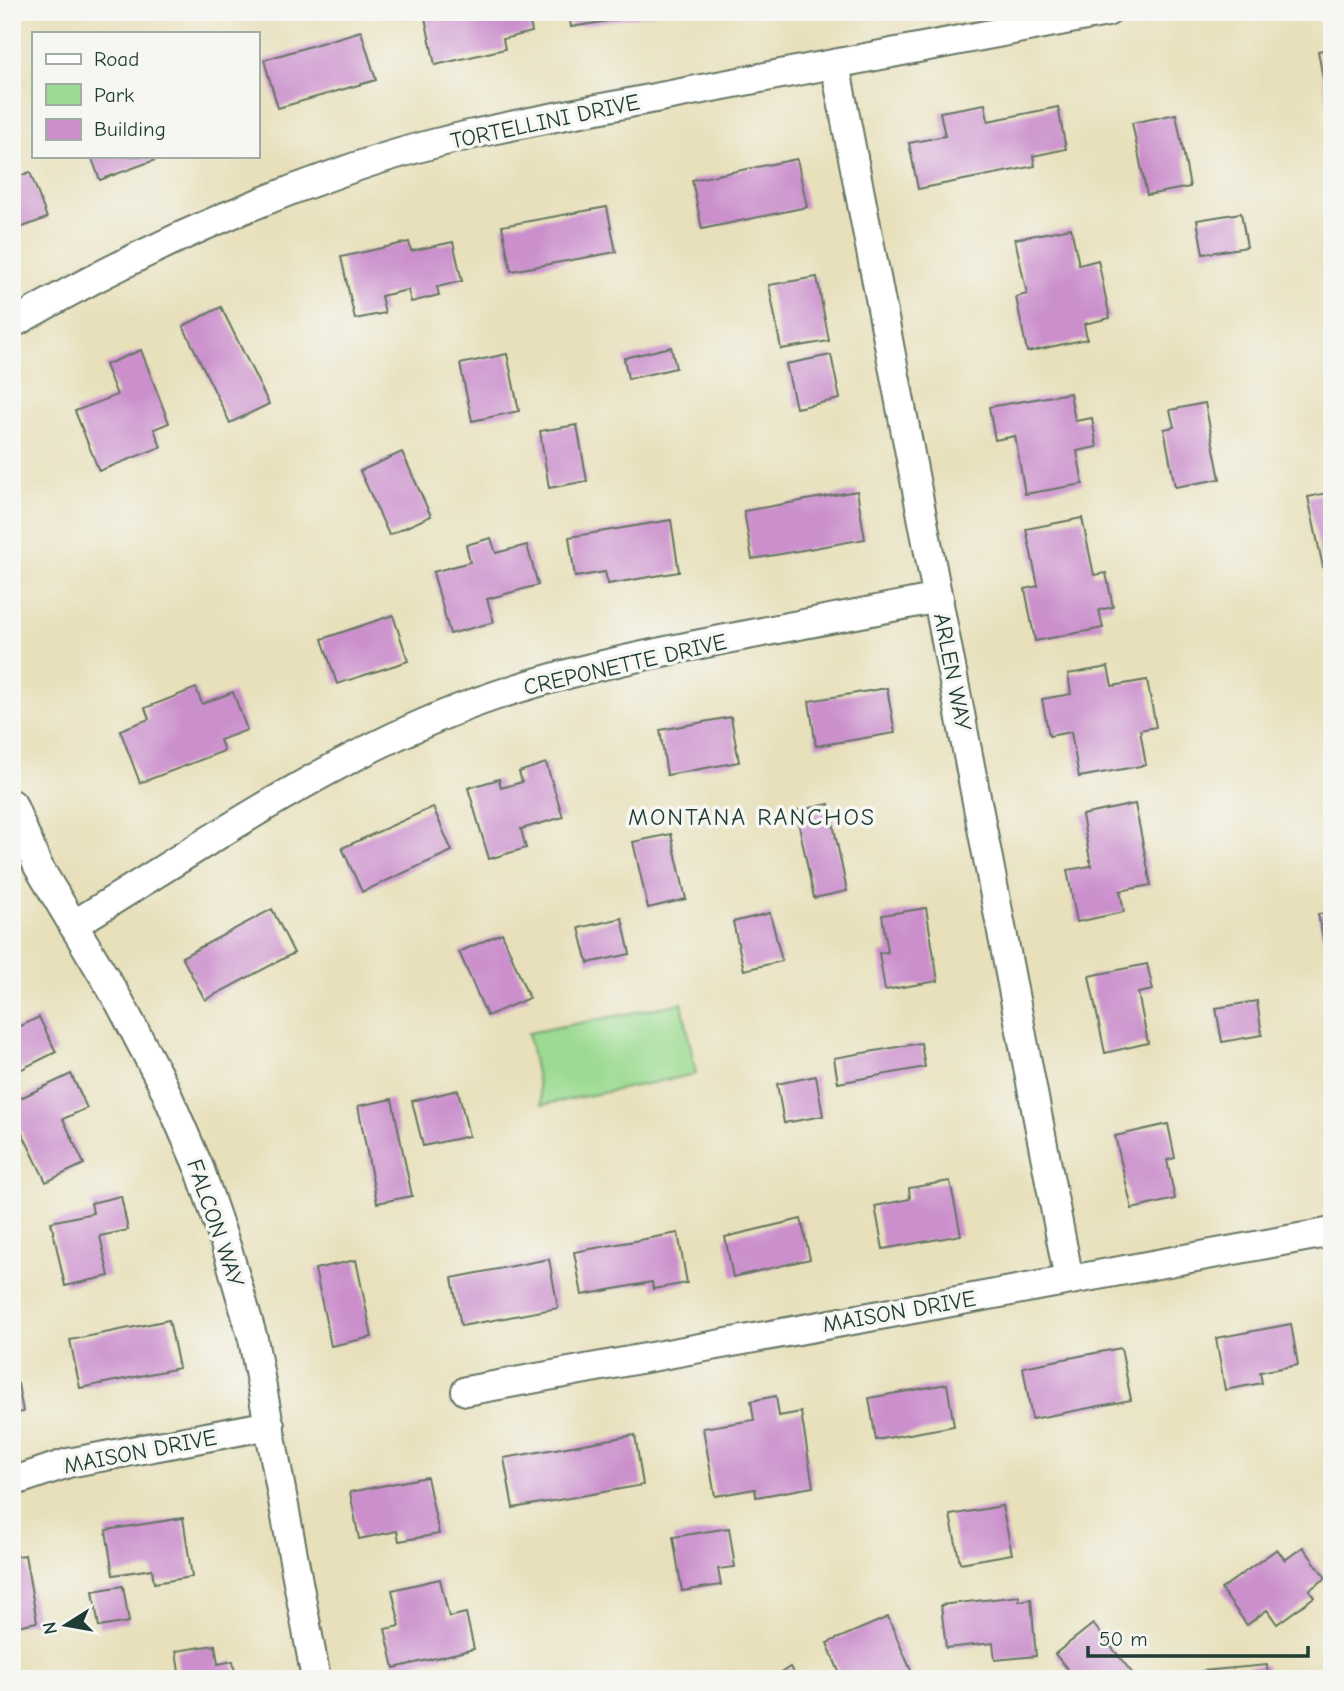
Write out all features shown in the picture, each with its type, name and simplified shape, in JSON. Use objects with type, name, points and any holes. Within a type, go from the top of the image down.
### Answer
[{"type":"street","name":"TORTELLINI DRIVE","points":[[12,324],[146,252],[244,209],[343,171],[451,140],[1107,12]]},
{"type":"street","name":"ARLEN WAY","points":[[835,64],[1069,1280]]},
{"type":"street","name":"CREPONETTE DRIVE","points":[[73,925],[278,800],[358,755],[441,716],[527,685],[616,661],[939,598]]},
{"type":"street","name":"FALCON WAY","points":[[12,804],[38,866],[120,1003],[163,1085],[200,1170],[250,1327],[316,1679]]},
{"type":"street","name":"MAISON DRIVE","points":[[466,1391],[1332,1232]]},
{"type":"street","name":"MAISON DRIVE","points":[[12,1482],[68,1463],[270,1426]]},
{"type":"green space","points":[[682,1003],[696,1074],[542,1105],[528,1033]]},
{"type":"building","points":[[528,12],[532,32],[503,39],[505,49],[435,65],[424,13]]},
{"type":"building","points":[[569,12],[653,12],[653,14],[571,27]]},
{"type":"building","points":[[1332,27],[1332,46],[1330,46],[1327,28]]},
{"type":"building","points":[[361,31],[376,80],[278,108],[264,60]]},
{"type":"building","points":[[1332,48],[1332,116],[1330,117],[1318,51]]},
{"type":"building","points":[[985,104],[988,121],[1058,107],[1066,149],[1033,156],[1035,166],[918,189],[909,143],[945,136],[940,112]]},
{"type":"building","points":[[1176,114],[1190,187],[1147,195],[1132,123]]},
{"type":"building","points":[[92,158],[160,158],[100,180]]},
{"type":"building","points":[[797,159],[807,207],[702,229],[692,180]]},
{"type":"building","points":[[30,172],[47,218],[12,231],[12,179]]},
{"type":"building","points":[[607,207],[616,252],[511,271],[502,226]]},
{"type":"building","points":[[1241,213],[1247,247],[1203,254],[1197,220]]},
{"type":"building","points":[[1071,228],[1079,265],[1098,260],[1110,318],[1084,324],[1087,339],[1027,352],[1016,297],[1027,294],[1015,239]]},
{"type":"building","points":[[409,242],[411,251],[453,242],[462,281],[437,287],[439,295],[411,302],[408,290],[381,296],[385,313],[355,319],[341,257]]},
{"type":"building","points":[[817,277],[829,341],[781,349],[769,285]]},
{"type":"building","points":[[221,307],[269,404],[230,423],[183,326]]},
{"type":"building","points":[[671,347],[676,368],[628,379],[624,358]]},
{"type":"building","points":[[141,350],[169,423],[154,429],[161,447],[99,471],[75,411],[117,395],[105,365]]},
{"type":"building","points":[[507,354],[519,411],[472,421],[460,364]]},
{"type":"building","points":[[831,355],[840,399],[796,408],[786,364]]},
{"type":"building","points":[[1070,393],[1075,421],[1092,418],[1097,447],[1077,451],[1083,484],[1025,494],[1015,436],[995,440],[989,407]]},
{"type":"building","points":[[1205,403],[1220,479],[1175,487],[1164,429],[1174,427],[1170,410]]},
{"type":"building","points":[[577,425],[587,481],[549,488],[540,431]]},
{"type":"building","points":[[402,452],[431,516],[389,535],[360,471]]},
{"type":"building","points":[[857,491],[865,539],[752,559],[744,511]]},
{"type":"building","points":[[1332,492],[1332,570],[1324,572],[1308,497]]},
{"type":"building","points":[[1082,518],[1094,575],[1106,573],[1113,607],[1099,610],[1103,628],[1035,641],[1025,589],[1038,586],[1026,529]]},
{"type":"building","points":[[671,520],[679,572],[608,584],[605,572],[575,577],[569,537]]},
{"type":"building","points":[[491,538],[496,553],[527,545],[538,585],[487,599],[494,622],[450,634],[433,572],[470,562],[466,545]]},
{"type":"building","points":[[393,615],[408,661],[337,684],[322,639]]},
{"type":"building","points":[[1108,667],[1112,686],[1147,680],[1156,727],[1140,730],[1146,765],[1079,777],[1071,732],[1049,736],[1042,699],[1071,694],[1068,674]]},
{"type":"building","points":[[196,688],[202,704],[233,692],[247,730],[220,740],[224,751],[140,783],[120,730],[149,719],[145,708]]},
{"type":"building","points":[[887,688],[895,733],[816,746],[809,701]]},
{"type":"building","points":[[731,717],[739,762],[667,775],[660,730]]},
{"type":"building","points":[[546,763],[563,817],[521,829],[526,848],[489,859],[468,788],[499,779],[501,788],[522,782],[519,772]]},
{"type":"building","points":[[829,804],[847,891],[814,898],[796,811]]},
{"type":"building","points":[[1135,804],[1151,885],[1120,891],[1124,912],[1077,922],[1067,870],[1091,866],[1082,815]]},
{"type":"building","points":[[433,807],[452,851],[362,892],[342,848]]},
{"type":"building","points":[[671,834],[686,899],[648,908],[633,842]]},
{"type":"building","points":[[926,908],[938,981],[885,990],[879,953],[888,952],[882,915]]},
{"type":"building","points":[[272,909],[294,953],[205,1000],[182,957]]},
{"type":"building","points":[[1332,912],[1332,964],[1328,964],[1318,914]]},
{"type":"building","points":[[770,913],[782,961],[744,970],[733,922]]},
{"type":"building","points":[[622,918],[630,954],[588,963],[579,928]]},
{"type":"building","points":[[502,933],[529,998],[487,1016],[459,952]]},
{"type":"building","points":[[1147,964],[1153,990],[1138,993],[1148,1043],[1105,1053],[1089,976]]},
{"type":"building","points":[[1257,1001],[1262,1035],[1222,1042],[1216,1008]]},
{"type":"building","points":[[39,1017],[56,1052],[12,1074],[12,1018],[17,1028]]},
{"type":"building","points":[[921,1043],[925,1067],[838,1083],[834,1058]]},
{"type":"building","points":[[71,1074],[87,1108],[63,1119],[84,1164],[46,1182],[12,1112],[12,1102]]},
{"type":"building","points":[[816,1076],[823,1116],[784,1123],[777,1084]]},
{"type":"building","points":[[458,1090],[469,1136],[423,1146],[412,1101]]},
{"type":"building","points":[[392,1099],[412,1196],[377,1203],[358,1106]]},
{"type":"building","points":[[1168,1124],[1175,1158],[1167,1160],[1175,1199],[1132,1209],[1115,1136]]},
{"type":"building","points":[[950,1181],[961,1235],[883,1249],[875,1206],[910,1199],[909,1188]]},
{"type":"building","points":[[121,1196],[128,1230],[100,1236],[109,1276],[65,1286],[51,1222],[93,1213],[91,1203]]},
{"type":"building","points":[[801,1219],[810,1259],[733,1277],[725,1237]]},
{"type":"building","points":[[678,1233],[687,1283],[653,1289],[652,1282],[582,1295],[574,1252]]},
{"type":"building","points":[[549,1259],[558,1308],[461,1326],[452,1278]]},
{"type":"building","points":[[356,1260],[372,1337],[331,1346],[315,1269]]},
{"type":"building","points":[[169,1320],[179,1368],[80,1388],[70,1340]]},
{"type":"building","points":[[1291,1324],[1298,1365],[1260,1372],[1262,1383],[1225,1390],[1216,1338]]},
{"type":"building","points":[[1121,1348],[1131,1400],[1032,1419],[1023,1367]]},
{"type":"building","points":[[18,1384],[23,1412],[12,1414],[12,1385]]},
{"type":"building","points":[[947,1384],[954,1426],[876,1440],[869,1398]]},
{"type":"building","points":[[776,1396],[779,1416],[801,1412],[813,1487],[756,1497],[755,1489],[715,1496],[703,1428],[754,1420],[751,1401]]},
{"type":"building","points":[[635,1435],[643,1485],[513,1508],[504,1458]]},
{"type":"building","points":[[427,1477],[439,1534],[399,1541],[397,1531],[359,1539],[350,1492]]},
{"type":"building","points":[[1002,1506],[1012,1554],[960,1563],[950,1515]]},
{"type":"building","points":[[183,1518],[192,1577],[154,1583],[152,1569],[113,1575],[106,1530]]},
{"type":"building","points":[[729,1528],[735,1567],[718,1569],[721,1585],[682,1591],[673,1537]]},
{"type":"building","points":[[1303,1547],[1326,1578],[1309,1590],[1314,1597],[1277,1624],[1267,1610],[1247,1625],[1221,1589],[1277,1549],[1285,1560]]},
{"type":"building","points":[[25,1555],[37,1622],[12,1627],[12,1557]]},
{"type":"building","points":[[440,1579],[449,1617],[466,1613],[474,1649],[394,1668],[385,1629],[400,1626],[392,1590]]},
{"type":"building","points":[[123,1586],[129,1622],[99,1627],[93,1591]]},
{"type":"building","points":[[1019,1596],[1019,1601],[1031,1599],[1036,1656],[995,1660],[993,1643],[946,1648],[941,1605]]},
{"type":"building","points":[[888,1617],[912,1673],[899,1679],[842,1679],[827,1643]]},
{"type":"building","points":[[1093,1624],[1137,1679],[1072,1679],[1074,1677],[1055,1654]]},
{"type":"building","points":[[215,1645],[218,1664],[233,1661],[236,1679],[180,1679],[176,1651]]},
{"type":"building","points":[[1267,1665],[1268,1679],[1203,1679],[1202,1671]]},
{"type":"building","points":[[790,1667],[797,1679],[771,1679]]},
{"type":"building","points":[[34,1674],[35,1679],[15,1679],[15,1677]]},
{"type":"building","points":[[69,1675],[69,1679],[52,1679],[52,1677]]},
{"type":"district","name":"MONTANA RANCHOS","points":[[752,817]]}]
